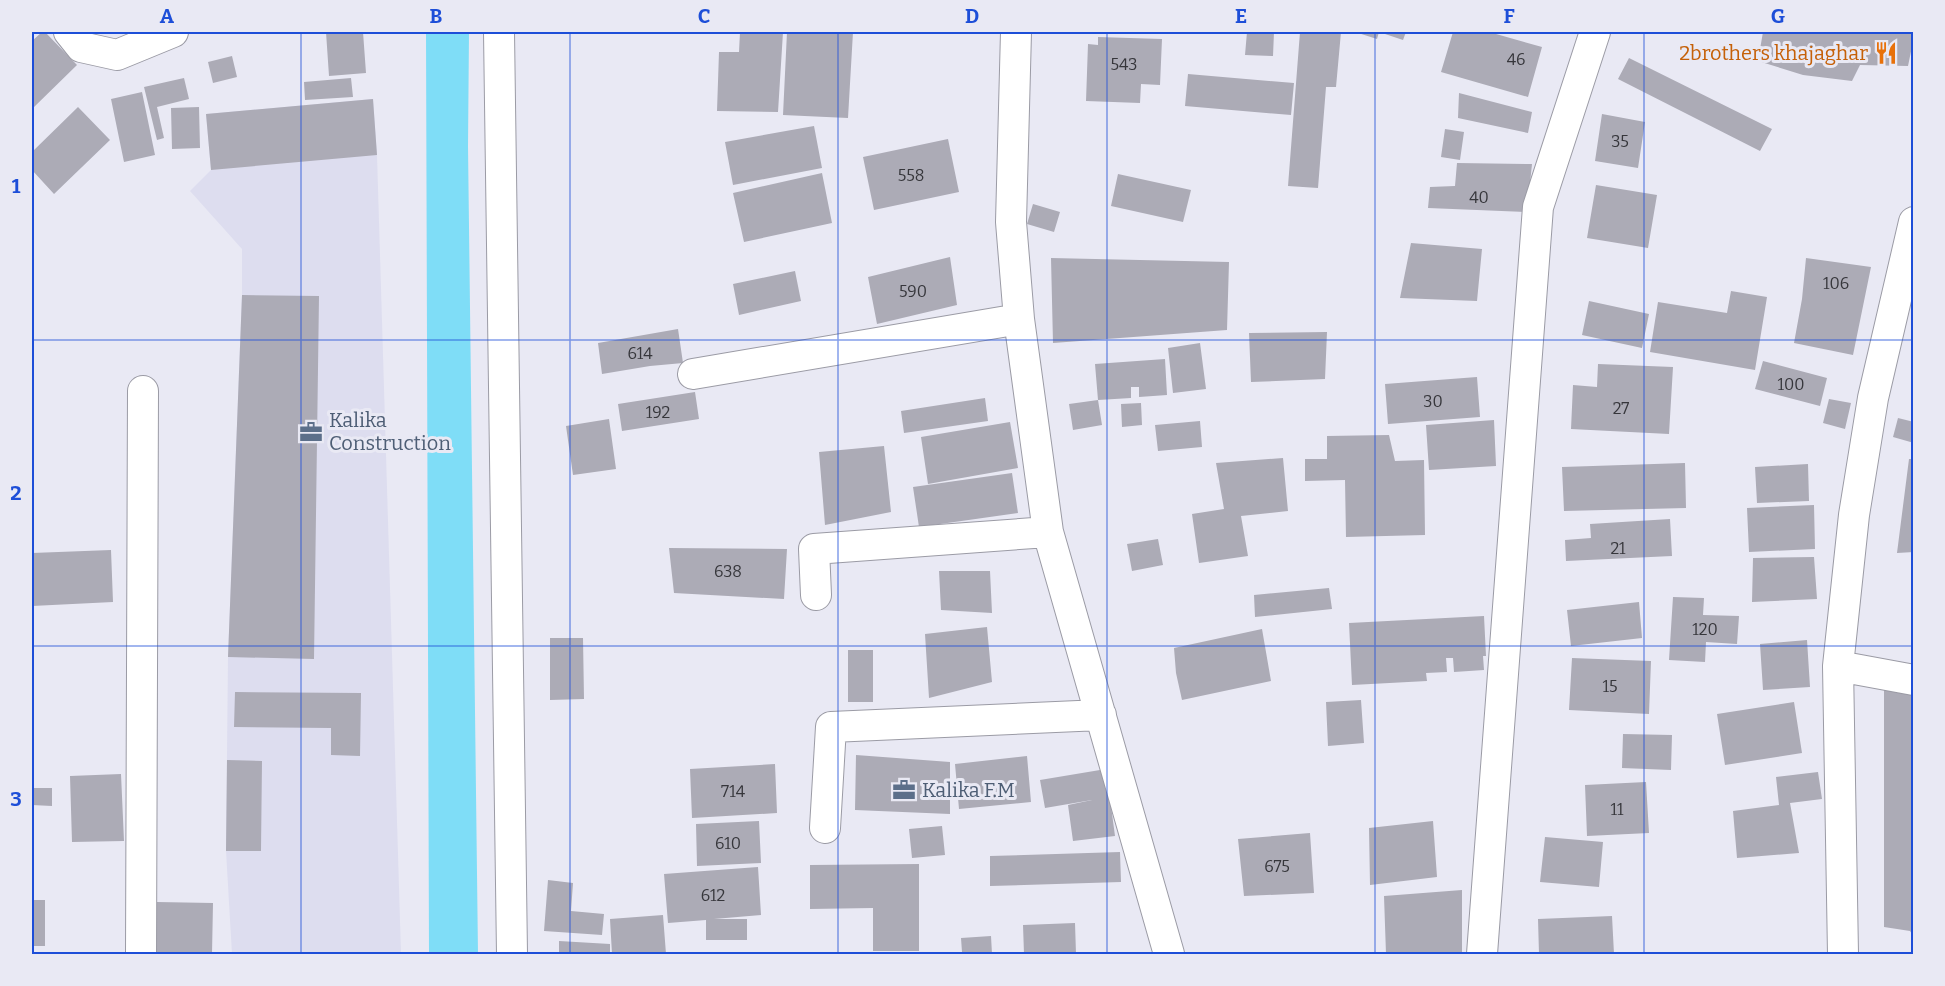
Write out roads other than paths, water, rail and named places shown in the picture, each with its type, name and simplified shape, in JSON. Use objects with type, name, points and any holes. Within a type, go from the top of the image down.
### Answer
[{"type":"street","points":[[69,32],[81,47],[117,55],[173,32]]},
{"type":"street","points":[[499,32],[512,954]]},
{"type":"street","points":[[1016,32],[1011,222],[1019,319],[1048,532],[1169,954]]},
{"type":"street","points":[[1482,954],[1538,207],[1595,32]]},
{"type":"street","points":[[1844,954],[1838,666],[1854,514],[1873,398],[1914,222]]},
{"type":"street","points":[[693,374],[1019,319]]},
{"type":"street","points":[[141,954],[143,391]]},
{"type":"street","points":[[816,595],[814,549],[1048,532]]},
{"type":"street","points":[[1838,666],[1914,680]]},
{"type":"street","points":[[825,828],[831,727],[1101,715]]},
{"type":"water","points":[[426,32],[469,32],[468,146],[478,954],[429,954]]},
{"type":"place","name":"2brothers khajaghar","points":[[1886,53]]},
{"type":"place","name":"Kalika Construction","points":[[311,432]]},
{"type":"place","name":"Kalika F.M","points":[[904,790]]}]
